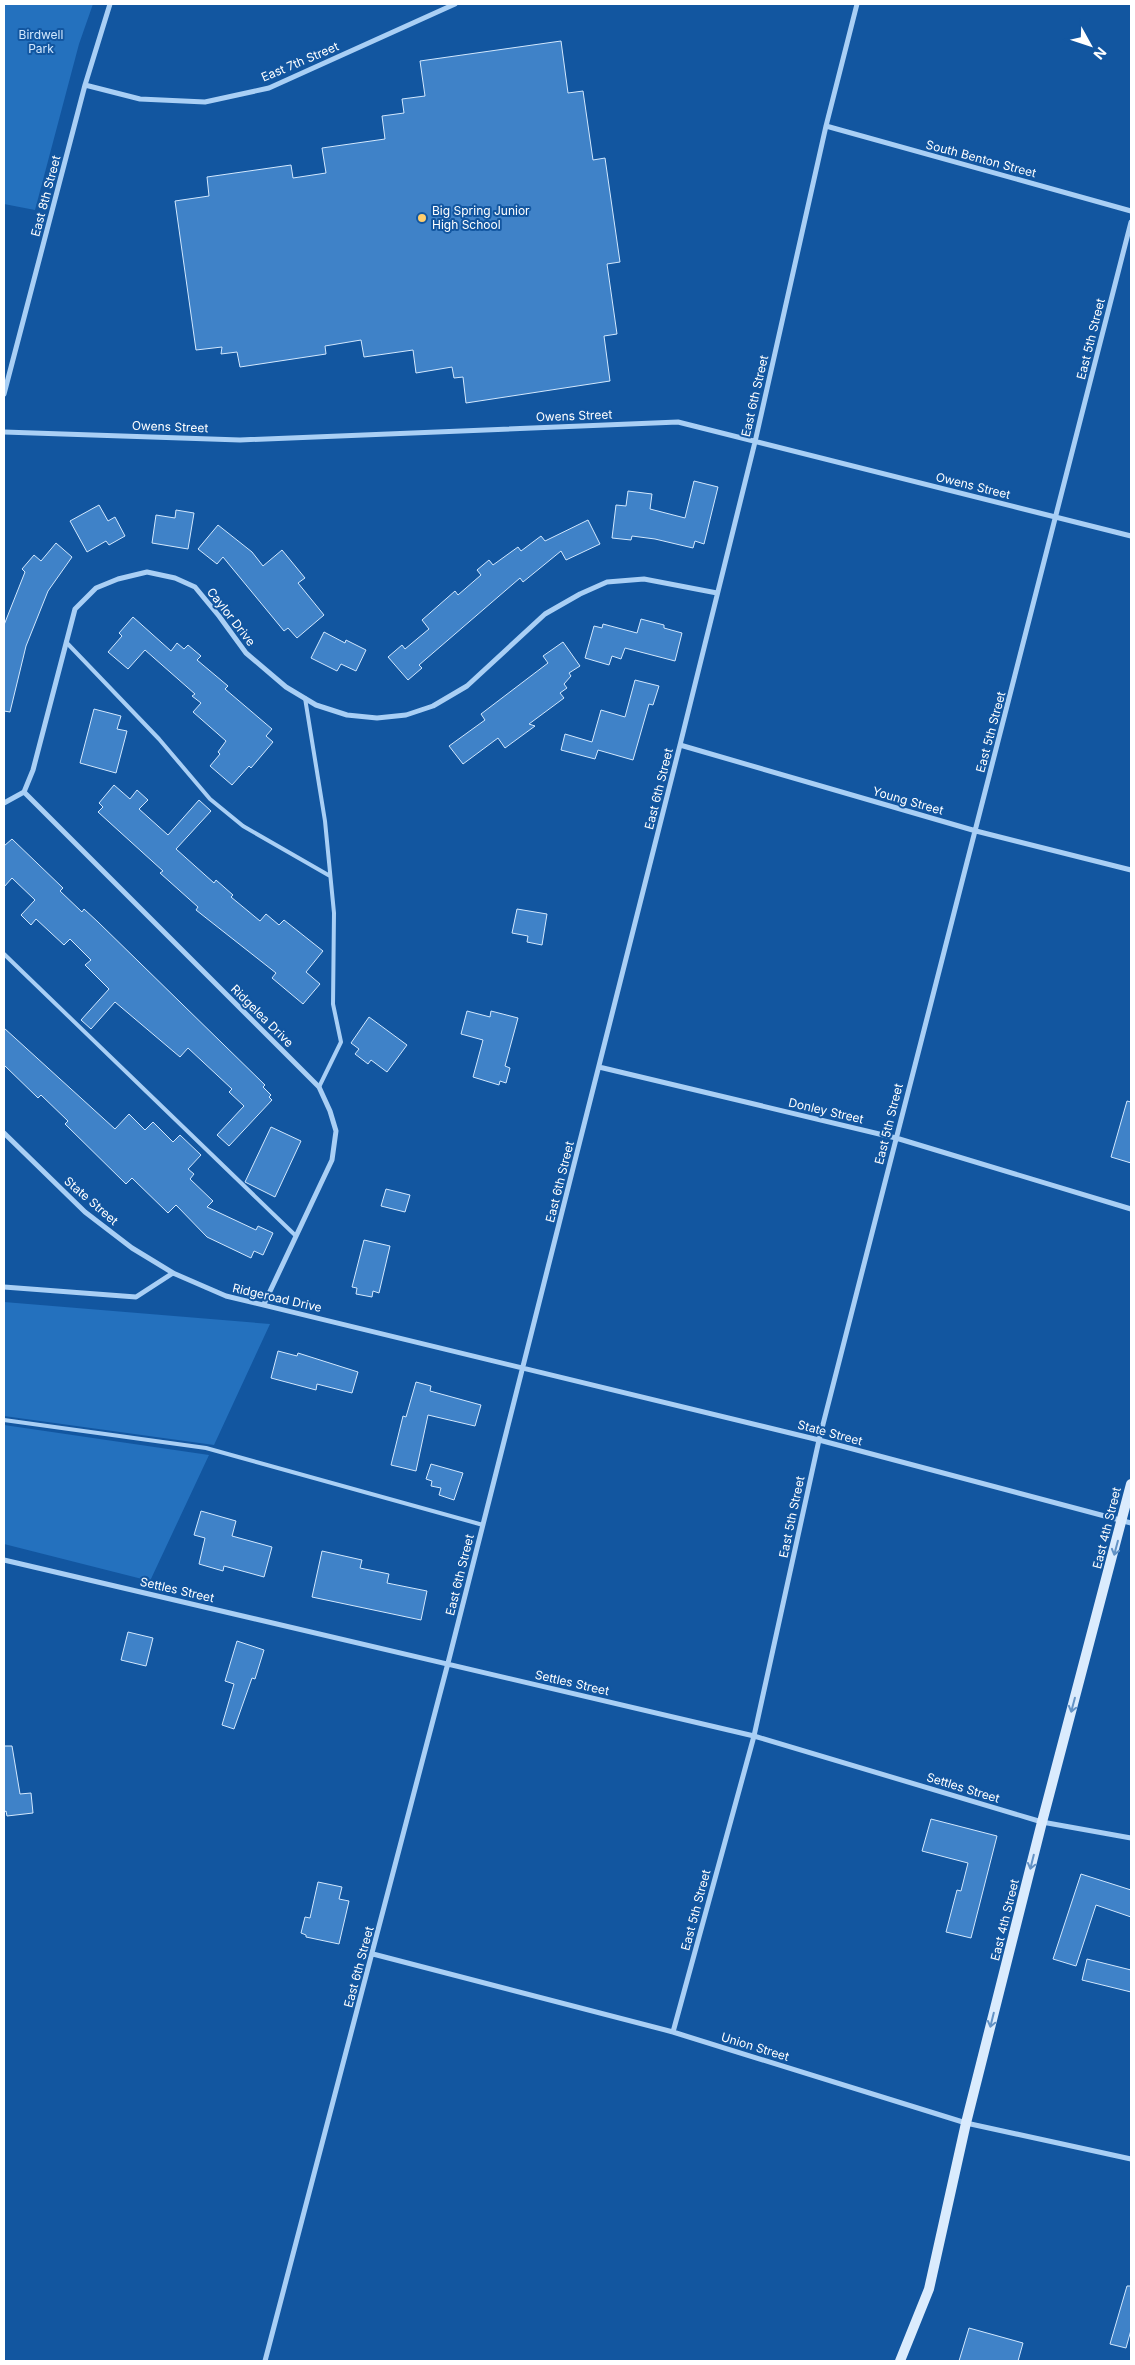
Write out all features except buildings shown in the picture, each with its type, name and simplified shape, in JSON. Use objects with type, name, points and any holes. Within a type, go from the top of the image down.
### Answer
[{"type":"main road","name":"East 4th Street","points":[[900,2361],[929,2289],[966,2123],[1042,1822],[1127,1522],[1131,1484]]},
{"type":"street","name":"East 8th Street","points":[[4,394],[85,85],[110,4]]},
{"type":"street","name":"East 7th Street","points":[[85,85],[140,99],[205,102],[269,88],[455,4]]},
{"type":"street","name":"East 6th Street","points":[[265,2361],[448,1663],[680,746],[755,442],[826,126],[857,4]]},
{"type":"street","name":"South Benton Street","points":[[826,126],[1131,211]]},
{"type":"street","name":"East 5th Street","points":[[673,2032],[754,1736],[819,1440],[1057,518],[1131,222]]},
{"type":"street","name":"Owens Street","points":[[4,432],[240,440],[678,422],[1131,536]]},
{"type":"street","name":"Caylor Drive","points":[[24,792],[33,770],[49,713],[75,609],[96,588],[118,579],[147,572],[175,578],[195,587],[246,653],[286,687],[316,705],[347,715],[377,718],[406,715],[433,706],[466,686],[545,614],[580,594],[607,582],[644,579],[717,593]]},
{"type":"street","name":"Young Street","points":[[680,746],[976,831],[1131,870]]},
{"type":"street","points":[[4,803],[24,792]]},
{"type":"street","name":"Ridgelea Drive","points":[[24,792],[319,1087],[330,1111],[336,1131],[332,1160],[264,1304]]},
{"type":"street","name":"Donley Street","points":[[599,1067],[896,1138],[1131,1209]]},
{"type":"street","name":"State Street","points":[[4,1133],[85,1212],[132,1248],[173,1273]]},
{"type":"street","points":[[4,1288],[136,1297],[173,1273]]},
{"type":"street","name":"Ridgeroad Drive","points":[[173,1273],[226,1296],[522,1367]]},
{"type":"street","name":"State Street","points":[[522,1367],[819,1440],[1127,1522]]},
{"type":"street","name":"Settles Street","points":[[4,1560],[754,1736],[1042,1822],[1131,1838]]},
{"type":"street","name":"Union Street","points":[[373,1954],[673,2032],[966,2123],[1131,2159]]},
{"type":"lane","points":[[66,642],[159,739],[210,799],[243,826],[330,876]]},
{"type":"lane","points":[[305,698],[325,821],[334,913],[333,1004],[340,1042],[319,1087]]},
{"type":"lane","points":[[4,954],[296,1236]]},
{"type":"lane","points":[[4,1420],[206,1448],[483,1525]]},
{"type":"green space","name":"Birdwell Park","points":[[4,4],[93,4],[79,44],[35,210],[4,204]]},
{"type":"green space","points":[[4,1302],[270,1324],[214,1445],[4,1416]]},
{"type":"green space","points":[[4,1425],[209,1455],[150,1581],[4,1544]]},
{"type":"place","name":"Big Spring Junior High School","points":[[422,218]]}]
